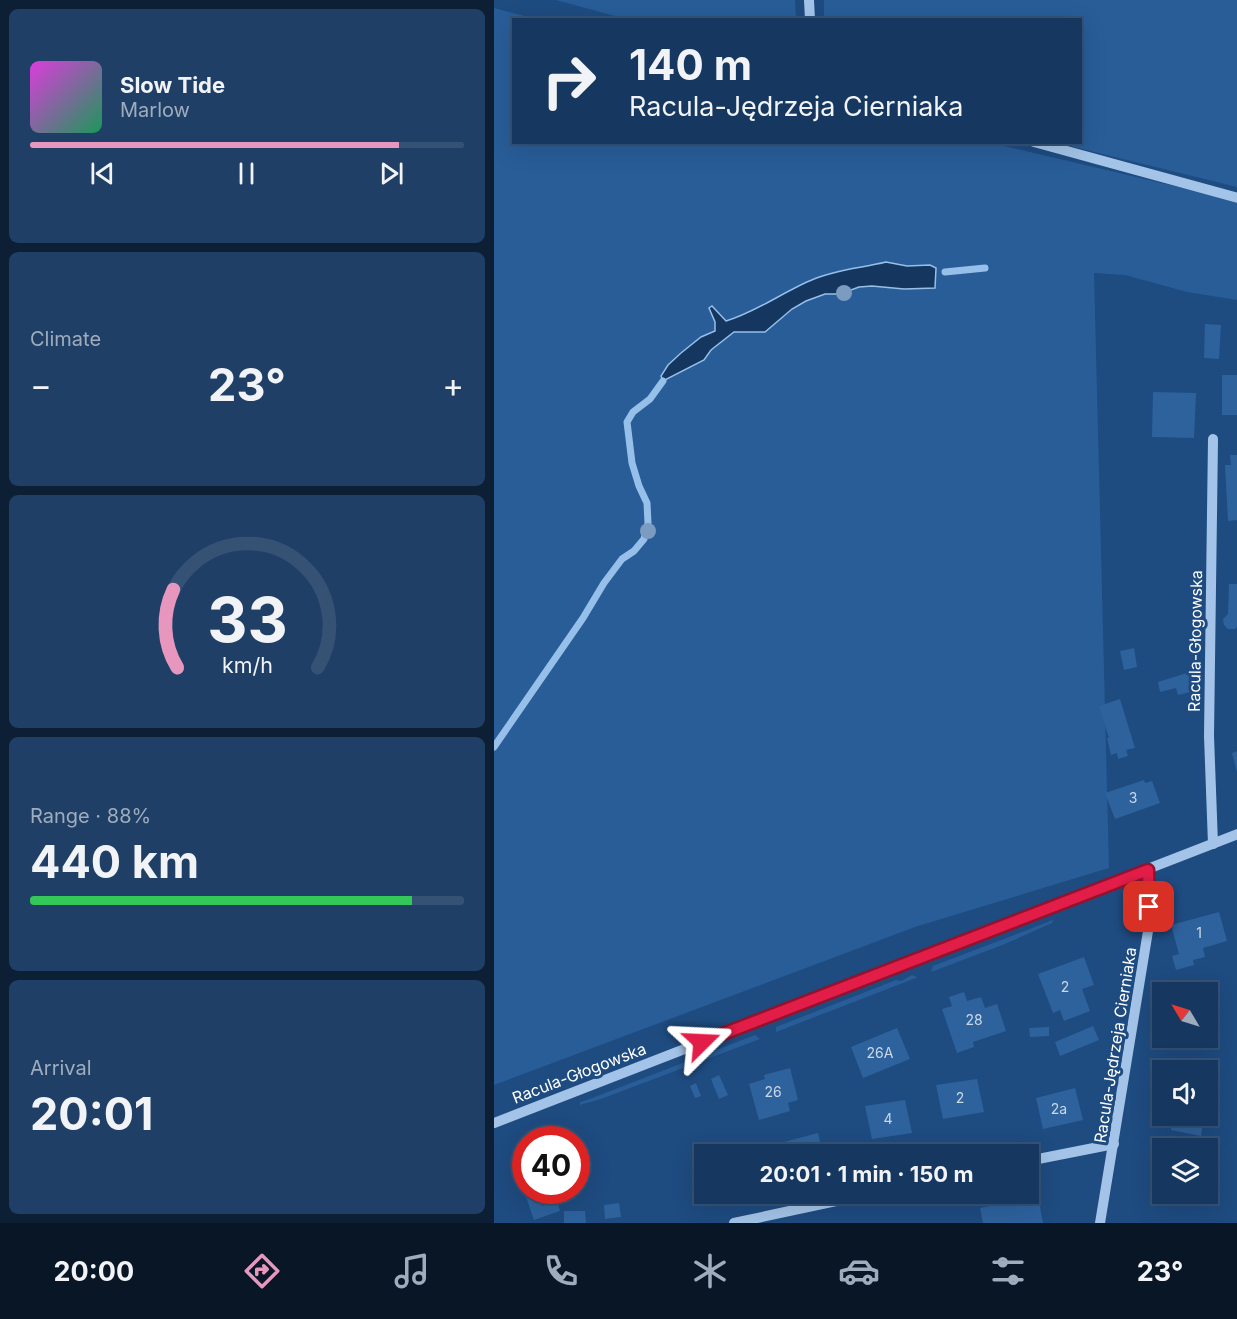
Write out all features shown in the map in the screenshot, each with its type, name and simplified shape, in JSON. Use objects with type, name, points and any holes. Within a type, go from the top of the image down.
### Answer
[{"type":"street","points":[[809,0],[810,18]]},
{"type":"street","points":[[1041,144],[1238,198]]},
{"type":"street","name":"Racula-Głogowska","points":[[1213,439],[1209,736],[1213,844]]},
{"type":"street","name":"Racula-Głogowska","points":[[494,1123],[1238,834]]},
{"type":"street","name":"Racula-Jędrzeja Cierniaka","points":[[1100,1223],[1150,919],[1148,870]]},
{"type":"street","points":[[1039,1159],[1114,1144]]},
{"type":"street","points":[[734,1223],[822,1204]]},
{"type":"shaded area","points":[[556,0],[795,0],[796,18],[622,18]]},
{"type":"shaded area","points":[[824,0],[1237,0],[1237,187],[1062,144],[1082,144],[1082,18],[824,18]]},
{"type":"shaded area","points":[[494,8],[531,18],[512,18],[512,144],[995,144],[1238,201],[1237,300],[1187,292],[1125,275],[1094,273],[1109,868],[915,927],[494,1085]]},
{"type":"shaded area","points":[[886,262],[907,266],[930,265],[936,268],[935,288],[904,289],[872,286],[859,287],[840,294],[825,294],[792,309],[765,332],[734,332],[711,350],[704,360],[663,381],[661,376],[668,365],[701,337],[715,331],[715,322],[709,308],[712,306],[726,321],[823,276]]},
{"type":"shaded area","points":[[1053,920],[1052,923],[1005,944],[931,972],[933,966]]},
{"type":"shaded area","points":[[912,975],[917,977],[776,1032],[776,1027]]},
{"type":"shaded area","points":[[755,1035],[760,1039],[580,1105],[580,1102]]},
{"type":"building","points":[[1205,324],[1221,325],[1219,359],[1204,358]]},
{"type":"building","points":[[1222,375],[1238,375],[1238,415],[1222,415]]},
{"type":"building","points":[[1153,392],[1196,393],[1194,438],[1152,437]]},
{"type":"building","points":[[1230,455],[1238,455],[1238,520],[1228,521],[1225,465],[1231,465]]},
{"type":"building","points":[[1229,584],[1238,584],[1238,626],[1235,629],[1228,629],[1223,619],[1228,614]]},
{"type":"building","points":[[1134,648],[1137,667],[1124,670],[1120,651]]},
{"type":"building","points":[[1190,672],[1194,691],[1178,695],[1176,688],[1160,692],[1158,682]]},
{"type":"building","points":[[1120,699],[1135,748],[1126,750],[1128,756],[1118,759],[1117,753],[1111,755],[1107,738],[1109,738],[1099,706]]},
{"type":"building","points":[[1238,751],[1238,772],[1237,772],[1232,753]]},
{"type":"building","points":[[1144,780],[1145,783],[1152,781],[1160,803],[1115,819],[1105,793]]},
{"type":"building","points":[[1219,912],[1227,941],[1203,948],[1205,957],[1193,960],[1194,965],[1176,970],[1172,956],[1179,954],[1171,925]]},
{"type":"building","points":[[1084,957],[1094,985],[1082,989],[1090,1011],[1064,1021],[1060,1010],[1053,1013],[1038,974]]},
{"type":"building","points":[[1218,986],[1220,986],[1218,1004]]},
{"type":"building","points":[[964,992],[967,1001],[981,997],[985,1008],[997,1004],[1006,1031],[973,1042],[974,1047],[957,1053],[942,1009],[952,1006],[949,997]]},
{"type":"building","points":[[1093,1026],[1099,1040],[1060,1056],[1055,1042]]},
{"type":"building","points":[[1049,1027],[1049,1036],[1030,1037],[1029,1028]]},
{"type":"building","points":[[897,1028],[910,1059],[863,1078],[851,1047]]},
{"type":"building","points":[[790,1068],[798,1100],[788,1103],[790,1111],[759,1120],[749,1084],[765,1079],[764,1075]]},
{"type":"building","points":[[719,1075],[728,1095],[719,1099],[711,1079]]},
{"type":"building","points":[[977,1079],[984,1112],[943,1119],[936,1085]]},
{"type":"building","points":[[696,1083],[701,1096],[695,1098],[690,1086]]},
{"type":"building","points":[[1075,1088],[1083,1120],[1043,1129],[1036,1098]]},
{"type":"building","points":[[905,1100],[912,1133],[872,1139],[865,1106]]},
{"type":"building","points":[[1171,1126],[1202,1126],[1201,1136],[1171,1130]]},
{"type":"building","points":[[818,1133],[821,1144],[785,1144],[784,1142]]},
{"type":"building","points":[[1039,1201],[1043,1223],[983,1223],[980,1208],[999,1204],[1039,1204]]},
{"type":"building","points":[[619,1203],[621,1217],[605,1219],[604,1205]]},
{"type":"building","points":[[528,1204],[541,1204],[542,1206],[558,1204],[560,1211],[534,1220]]},
{"type":"building","points":[[564,1211],[585,1211],[586,1223],[564,1223]]},
{"type":"waterway","points":[[945,272],[985,268]]},
{"type":"waterway","points":[[494,747],[583,618],[604,583],[622,559],[634,551],[644,539],[648,523],[647,503],[632,463],[627,422],[633,412],[650,399],[663,381]]},
{"type":"route","points":[[702,1042],[1148,870],[1149,907]]}]
